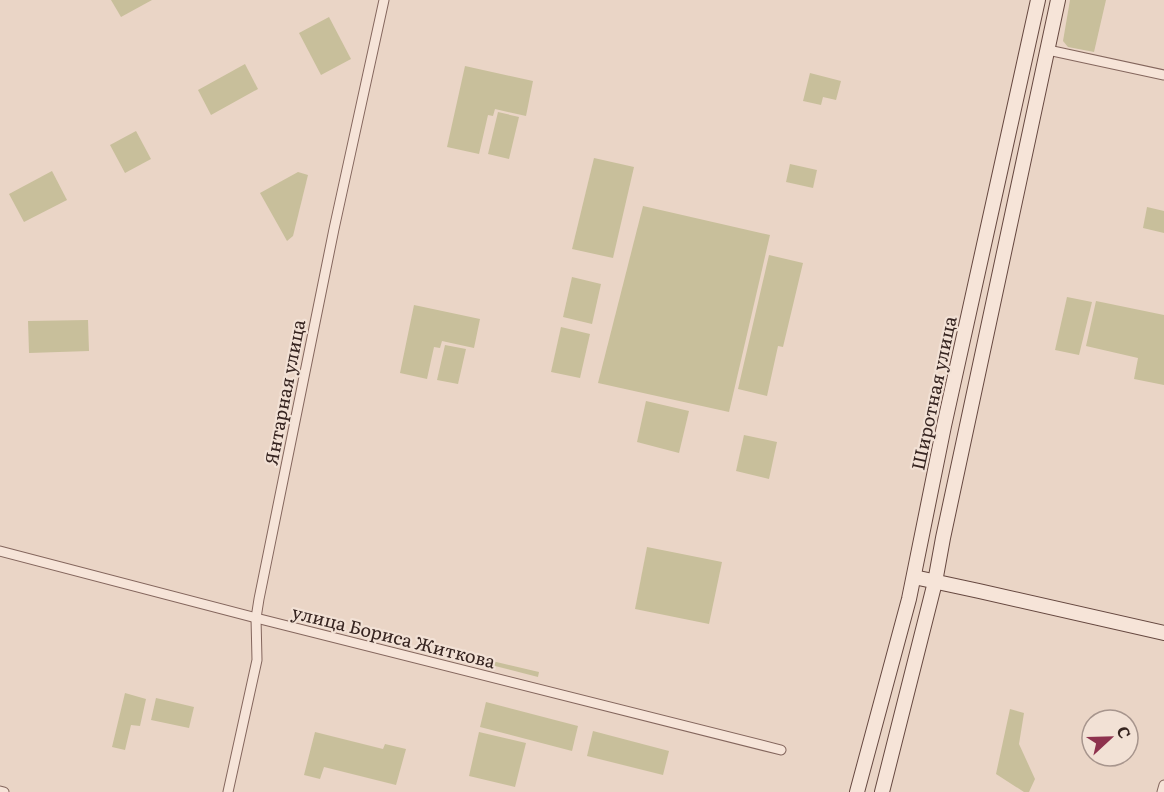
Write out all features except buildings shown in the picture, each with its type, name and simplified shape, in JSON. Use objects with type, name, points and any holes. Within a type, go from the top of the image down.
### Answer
[{"type":"main road","name":"Широтная улица","points":[[857,792],[893,664],[914,577],[939,447],[1038,0]]},
{"type":"main road","points":[[882,792],[935,582],[1058,0]]},
{"type":"main road","points":[[989,221],[990,227],[997,233],[1006,232],[1010,226]]},
{"type":"main road","points":[[978,272],[984,265],[991,265],[996,268],[999,277]]},
{"type":"main road","points":[[914,577],[1164,633]]},
{"type":"street","name":"Янтарная улица","points":[[228,792],[257,660],[255,618],[334,229],[384,0]]},
{"type":"street","points":[[1048,50],[1164,75]]},
{"type":"street","name":"улица Бориса Житкова","points":[[0,551],[255,618],[781,750]]},
{"type":"street","points":[[1162,792],[1164,785]]},
{"type":"shaded area","points":[[111,0],[152,0],[121,17]]},
{"type":"shaded area","points":[[1070,0],[1106,0],[1094,52],[1068,47],[1063,41]]},
{"type":"shaded area","points":[[329,17],[351,59],[321,75],[299,33]]},
{"type":"shaded area","points":[[245,64],[258,89],[211,115],[198,90]]},
{"type":"shaded area","points":[[465,66],[533,81],[526,116],[495,109],[493,116],[488,115],[479,154],[447,147]]},
{"type":"shaded area","points":[[810,73],[841,81],[836,100],[823,97],[821,105],[803,101]]},
{"type":"shaded area","points":[[498,112],[519,117],[509,159],[488,154]]},
{"type":"shaded area","points":[[136,131],[151,159],[125,173],[110,145]]},
{"type":"shaded area","points":[[594,158],[634,167],[613,258],[572,249]]},
{"type":"shaded area","points":[[790,164],[817,170],[813,188],[786,182]]},
{"type":"shaded area","points":[[52,171],[67,200],[24,222],[9,194]]},
{"type":"shaded area","points":[[298,172],[308,175],[293,236],[287,241],[260,193]]},
{"type":"shaded area","points":[[643,206],[770,235],[729,412],[598,383]]},
{"type":"shaded area","points":[[1147,207],[1164,211],[1164,233],[1143,228]]},
{"type":"shaded area","points":[[769,255],[803,263],[783,347],[778,346],[767,396],[738,389]]},
{"type":"shaded area","points":[[572,277],[601,284],[592,324],[563,317]]},
{"type":"shaded area","points":[[1067,297],[1092,302],[1079,355],[1055,350]]},
{"type":"shaded area","points":[[1096,301],[1164,315],[1164,385],[1134,379],[1138,358],[1086,346]]},
{"type":"shaded area","points":[[414,305],[480,319],[474,348],[442,341],[440,348],[434,347],[427,379],[400,373]]},
{"type":"shaded area","points":[[88,320],[89,351],[29,353],[28,321]]},
{"type":"shaded area","points":[[561,327],[590,334],[580,378],[551,372]]},
{"type":"shaded area","points":[[445,345],[466,349],[458,384],[437,380]]},
{"type":"shaded area","points":[[646,401],[689,411],[679,453],[637,442]]},
{"type":"shaded area","points":[[744,435],[777,442],[769,479],[736,471]]},
{"type":"shaded area","points":[[647,547],[722,562],[709,624],[635,609]]},
{"type":"shaded area","points":[[492,661],[539,672],[538,677],[491,665]]},
{"type":"shaded area","points":[[125,693],[146,699],[140,726],[131,725],[125,750],[112,747]]},
{"type":"shaded area","points":[[156,698],[194,707],[189,728],[151,720]]},
{"type":"shaded area","points":[[486,702],[578,726],[572,751],[480,727]]},
{"type":"shaded area","points":[[1010,709],[1024,713],[1019,744],[1035,779],[1029,792],[1024,792],[996,774]]},
{"type":"shaded area","points":[[593,731],[669,751],[663,775],[587,756]]},
{"type":"shaded area","points":[[315,732],[383,749],[385,744],[406,749],[396,785],[324,767],[320,779],[304,775]]},
{"type":"shaded area","points":[[479,732],[526,743],[515,787],[469,776]]}]
